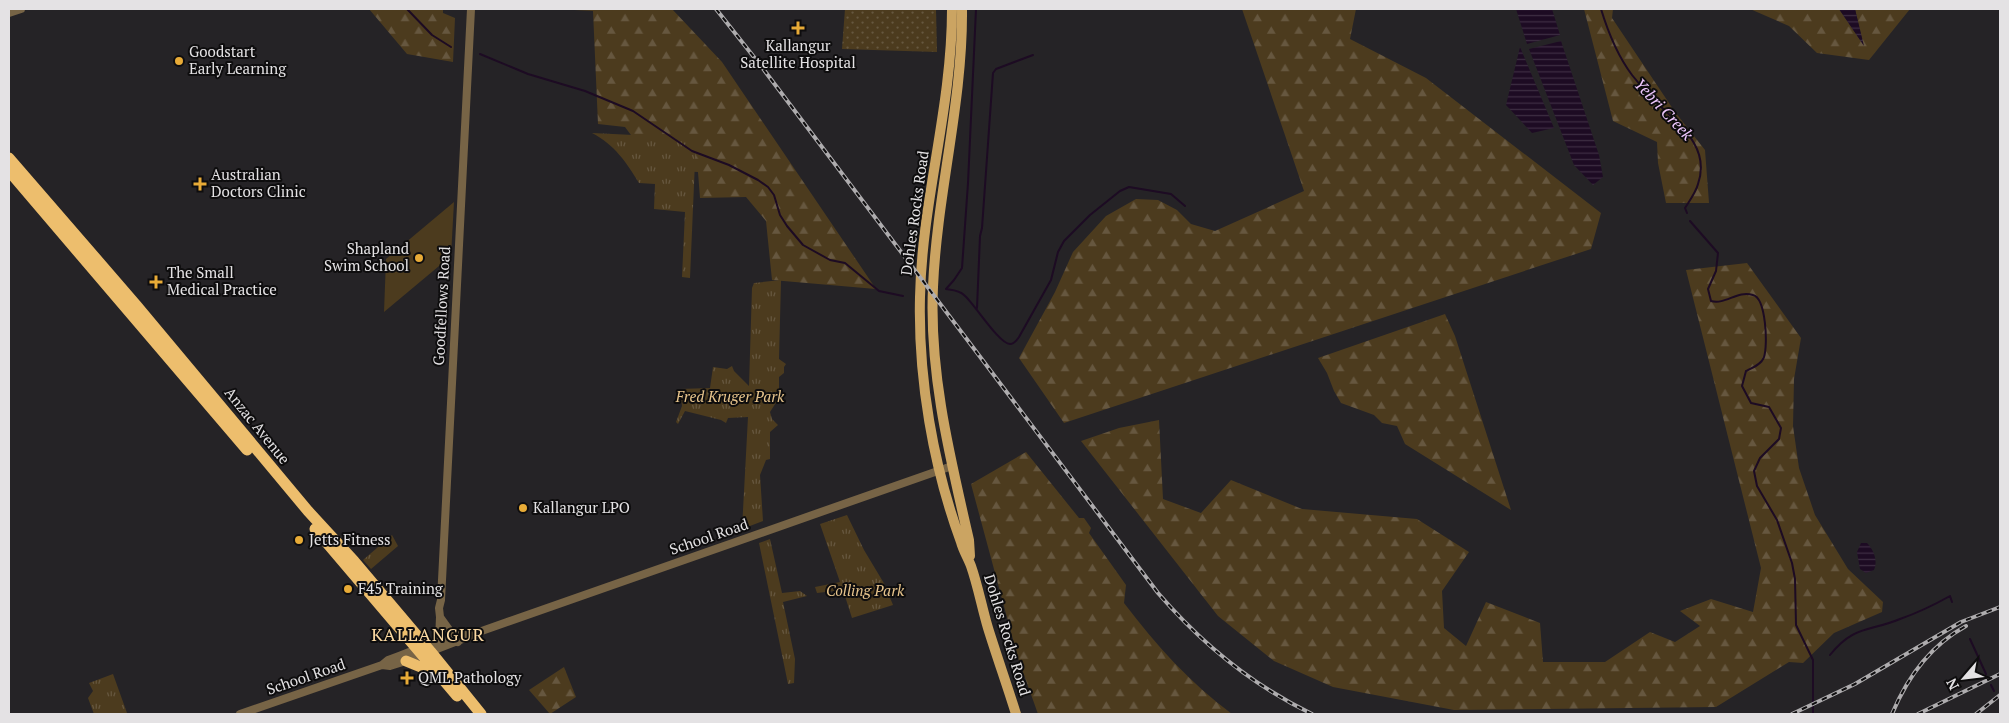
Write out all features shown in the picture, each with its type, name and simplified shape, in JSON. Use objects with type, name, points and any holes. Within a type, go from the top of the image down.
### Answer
[{"type":"highway","name":"Anzac Avenue","points":[[9,158],[137,306],[308,512],[350,556],[424,651],[481,714]]},
{"type":"highway","name":"Anzac Avenue","points":[[9,171],[406,637],[424,651],[434,669],[472,714]]},
{"type":"highway","points":[[406,637],[405,658],[428,670],[434,669]]},
{"type":"main road","name":"Dohles Rocks Road","points":[[952,9],[947,95],[925,222],[920,287],[920,337],[923,375],[928,414],[940,470],[1016,714]]},
{"type":"main road","name":"Dohles Rocks Road","points":[[962,9],[959,80],[937,236],[932,296],[933,341],[938,393],[969,540],[971,565]]},
{"type":"street","points":[[9,13],[21,9]]},
{"type":"street","name":"Goodfellows Road","points":[[439,641],[439,608],[441,604],[471,9]]},
{"type":"street","name":"School Road","points":[[240,714],[382,665],[390,666],[405,658],[458,638],[952,466]]},
{"type":"street","name":"Goodfellows Road","points":[[441,604],[444,616],[458,638]]},
{"type":"street","points":[[440,617],[458,638]]},
{"type":"street","name":"School Road","points":[[424,651],[439,641],[458,638]]},
{"type":"green space","points":[[369,9],[443,9],[443,13],[455,18],[453,62],[407,54]]},
{"type":"green space","points":[[556,9],[672,9],[722,62],[876,289],[772,280],[766,221],[746,197],[700,198],[698,172],[657,170],[625,127],[598,124],[593,11]]},
{"type":"green space","points":[[845,9],[936,9],[937,52],[842,49]]},
{"type":"green space","points":[[1242,9],[1356,9],[1350,39],[1426,78],[1601,213],[1591,249],[1064,423],[1019,358],[1055,292],[1073,252],[1106,216],[1136,199],[1158,200],[1177,210],[1191,224],[1215,231],[1304,191]]},
{"type":"green space","points":[[1584,9],[1613,9],[1612,18],[1675,112],[1705,150],[1709,203],[1666,203],[1658,163],[1657,142],[1613,121]]},
{"type":"green space","points":[[1750,9],[1839,9],[1863,44],[1855,9],[1910,9],[1869,60],[1817,53],[1789,26]]},
{"type":"green space","points":[[592,133],[696,138],[690,278],[682,277],[685,212],[654,209],[655,184],[639,183],[614,149]]},
{"type":"green space","name":"Shapland Swim School","points":[[454,202],[451,256],[384,312],[386,259]]},
{"type":"green space","points":[[1747,263],[1801,338],[1794,379],[1793,426],[1799,468],[1815,515],[1848,569],[1883,602],[1882,612],[1834,633],[1803,663],[1789,662],[1716,707],[1454,710],[1333,687],[1274,661],[1218,616],[1081,441],[1119,428],[1159,420],[1163,499],[1201,513],[1231,480],[1302,509],[1417,519],[1469,552],[1442,591],[1444,628],[1466,646],[1486,602],[1540,623],[1543,662],[1605,662],[1650,632],[1675,642],[1700,626],[1680,611],[1711,599],[1753,612],[1761,568],[1686,270]]},
{"type":"green space","name":"Fred Kruger Park","points":[[781,280],[779,359],[786,364],[784,373],[779,377],[779,398],[770,412],[772,419],[778,425],[770,432],[770,459],[766,460],[760,475],[763,521],[742,529],[748,417],[728,418],[726,423],[685,411],[678,424],[676,422],[682,406],[680,389],[710,388],[713,367],[727,369],[732,366],[734,371],[749,386],[752,288],[754,283]]},
{"type":"green space","points":[[1445,314],[1455,336],[1511,510],[1405,444],[1397,426],[1382,423],[1374,415],[1341,403],[1318,358]]},
{"type":"green space","points":[[1026,452],[1079,518],[1084,518],[1091,528],[1089,533],[1126,585],[1124,603],[1136,619],[1188,676],[1232,714],[1038,714],[1018,658],[971,484]]},
{"type":"green space","name":"Colling Park","points":[[847,515],[864,550],[885,585],[893,605],[852,618],[843,590],[817,593],[815,587],[840,582],[820,524]]},
{"type":"green space","points":[[392,535],[398,546],[371,569],[363,560]]},
{"type":"green space","points":[[770,539],[782,593],[800,591],[807,596],[783,602],[795,659],[794,683],[788,684],[759,543]]},
{"type":"green space","points":[[564,667],[576,697],[550,714],[529,690]]},
{"type":"green space","points":[[113,674],[127,713],[94,714],[88,698],[93,691],[89,683]]},
{"type":"shaded area","points":[[1516,9],[1552,9],[1560,35],[1527,44]]},
{"type":"shaded area","points":[[1839,9],[1855,9],[1864,46]]},
{"type":"shaded area","points":[[1561,41],[1599,155],[1603,177],[1593,185],[1574,165],[1529,49]]},
{"type":"shaded area","points":[[1520,47],[1554,128],[1532,133],[1506,105]]},
{"type":"shaded area","points":[[1861,543],[1867,543],[1875,559],[1874,570],[1866,573],[1860,569],[1857,552]]},
{"type":"waterway","points":[[407,9],[432,35],[451,47]]},
{"type":"waterway","points":[[946,289],[962,268],[976,9]]},
{"type":"waterway","name":"Yebri Creek","points":[[1601,9],[1614,43],[1627,67],[1646,92],[1682,127],[1696,147],[1700,158],[1701,170],[1696,190],[1685,208],[1687,213]]},
{"type":"waterway","points":[[480,54],[528,74],[585,91],[633,111],[692,151],[729,165],[758,180],[768,187],[774,195],[780,215],[803,245],[830,260],[845,263],[879,291],[903,296]]},
{"type":"waterway","points":[[977,308],[980,236],[993,73],[996,69],[1033,55]]},
{"type":"waterway","points":[[946,289],[962,293],[993,331],[1005,342],[1011,344],[1019,337],[1051,280],[1058,252],[1064,241],[1090,215],[1120,191],[1129,187],[1171,194],[1185,206]]},
{"type":"waterway","name":"Yebri Creek","points":[[1690,221],[1718,253],[1716,271],[1708,289],[1711,301],[1722,301],[1747,294],[1753,295],[1761,304],[1766,333],[1764,357],[1759,364],[1746,371],[1742,386],[1751,403],[1769,407],[1781,428],[1779,439],[1760,458],[1754,471],[1757,486],[1777,520],[1792,563],[1795,579],[1796,625],[1813,660],[1813,714]]},
{"type":"waterway","points":[[1830,655],[1839,645],[1855,634],[1913,614],[1950,596],[1952,602]]},
{"type":"waterway","points":[[1970,639],[1986,674]]},
{"type":"waterway","points":[[1991,685],[1994,691]]},
{"type":"railway","points":[[716,9],[1158,593],[1192,629],[1229,662],[1269,690],[1312,714]]},
{"type":"railway","points":[[1792,714],[1855,684],[1961,622],[2000,607]]},
{"type":"railway","points":[[1892,714],[1905,688],[1921,664],[1942,643],[1966,626]]},
{"type":"railway","points":[[1918,714],[2000,674]]},
{"type":"railway","points":[[1976,714],[2000,695]]},
{"type":"place","name":"Kallangur Satellite Hospital","points":[[798,28]]},
{"type":"place","name":"Goodstart Early Learning","points":[[179,61]]},
{"type":"place","name":"Australian Doctors Clinic","points":[[200,184]]},
{"type":"place","name":"Shapland Swim School","points":[[419,258]]},
{"type":"place","name":"The Small Medical Practice","points":[[156,282]]},
{"type":"place","name":"Kallangur LPO","points":[[523,508]]},
{"type":"place","name":"Jetts Fitness","points":[[299,540]]},
{"type":"place","name":"F45 Training","points":[[348,589]]},
{"type":"place","name":"QML Pathology","points":[[407,678]]},
{"type":"district","name":"KALLANGUR","points":[[428,635]]}]
